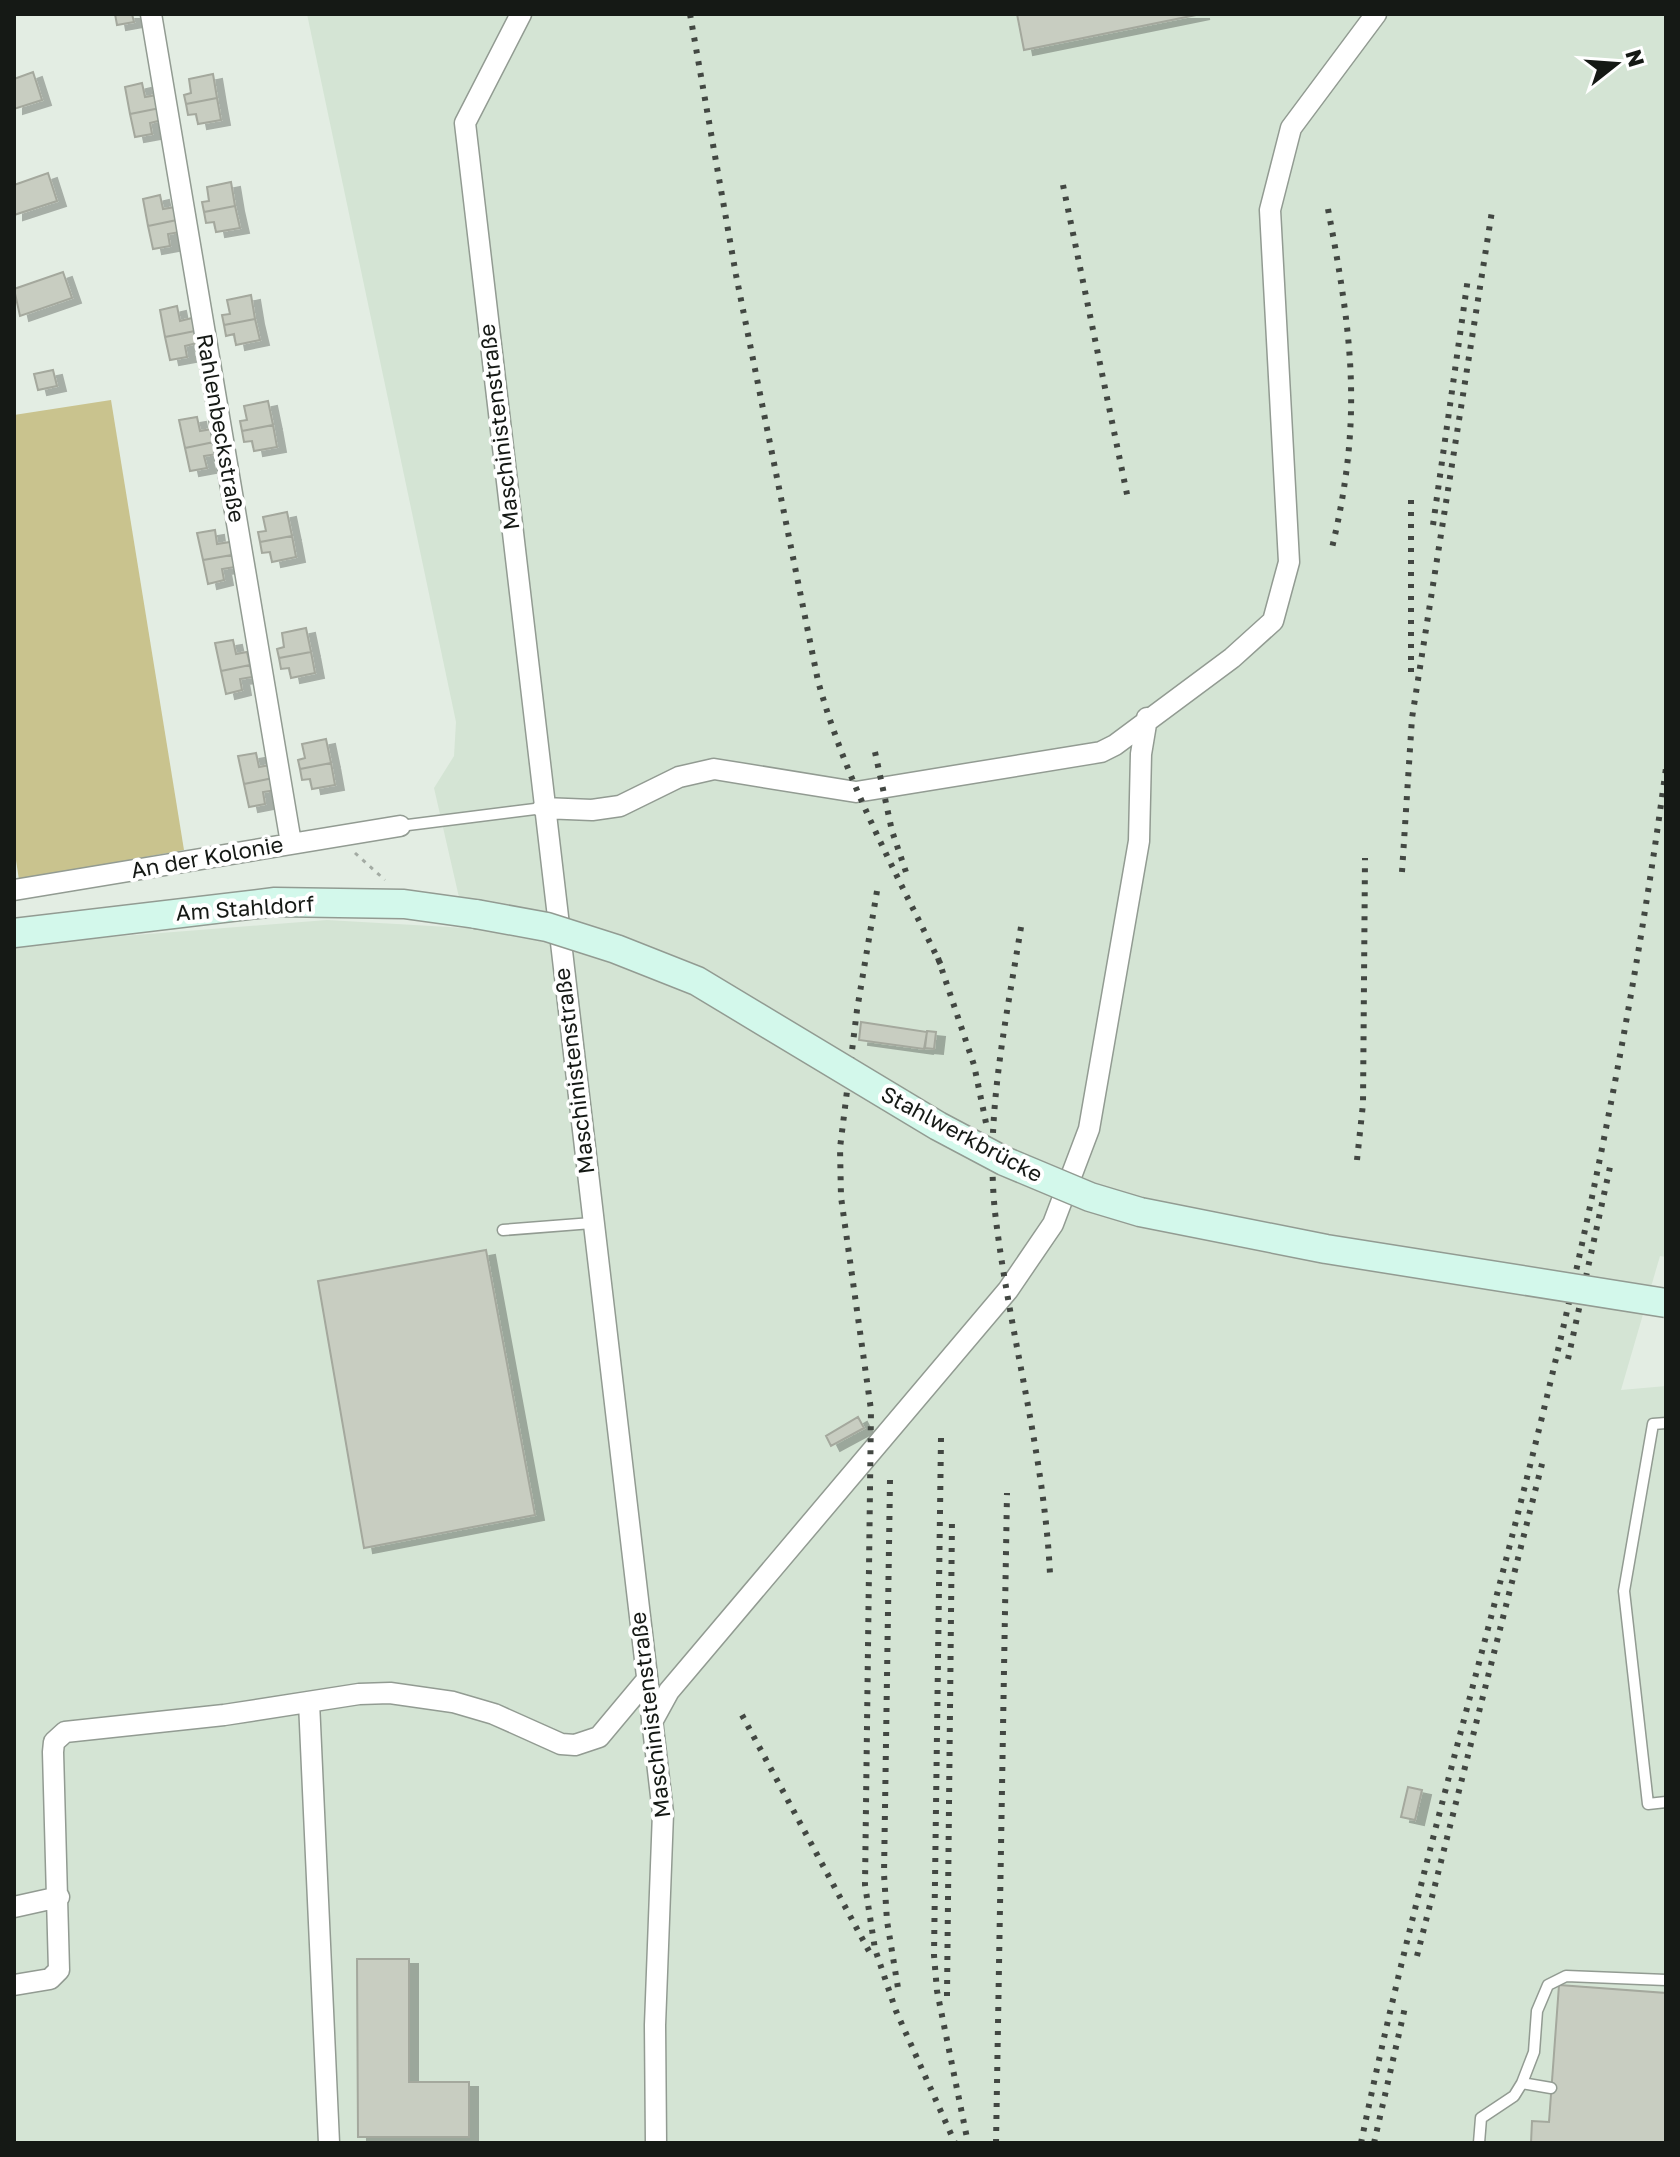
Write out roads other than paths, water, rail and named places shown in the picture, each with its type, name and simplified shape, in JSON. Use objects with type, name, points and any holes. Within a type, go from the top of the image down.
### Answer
[{"type":"main road","name":"Am Stahldorf","points":[[14,933],[275,902],[404,904],[476,914]]},
{"type":"main road","name":"Stahlwerkbrücke","points":[[476,914],[574,936],[697,981],[938,1126],[1004,1161],[1090,1197],[1140,1212],[1326,1249],[1666,1303]]},
{"type":"street","name":"Rahlenbeckstraße","points":[[151,14],[291,843]]},
{"type":"street","name":"Maschinistenstraße","points":[[521,14],[465,123],[645,1682],[663,1813],[655,2025],[656,2143]]},
{"type":"street","points":[[543,808],[592,810],[620,806],[679,777],[714,769],[856,792],[882,790],[1039,759],[1101,752],[1115,745],[1147,718],[1232,658],[1273,621],[1289,562],[1270,210],[1291,128],[1376,14]]},
{"type":"street","points":[[652,1722],[669,1691],[1008,1290],[1053,1224],[1089,1129],[1139,841],[1141,754],[1147,718]]},
{"type":"street","name":"An der Kolonie","points":[[14,890],[400,826]]},
{"type":"street","points":[[14,1985],[50,1979],[59,1970],[53,1752],[54,1742],[65,1732],[224,1715],[359,1694],[420,1696],[494,1714],[561,1744],[575,1745],[599,1737],[645,1682]]},
{"type":"street","points":[[309,1702],[329,2143]]},
{"type":"street","points":[[14,1907],[59,1897]]},
{"type":"lane","points":[[400,826],[543,808]]},
{"type":"lane","points":[[503,1230],[592,1223]]},
{"type":"lane","points":[[1666,1423],[1653,1424],[1624,1591],[1648,1804],[1666,1802]]},
{"type":"lane","points":[[1479,2143],[1481,2118],[1514,2096],[1522,2083],[1534,2052],[1537,2011],[1548,1985],[1566,1976],[1666,1980]]},
{"type":"lane","points":[[1522,2083],[1551,2088]]},
{"type":"railway","points":[[690,14],[736,275],[818,681],[857,791],[942,967]]},
{"type":"railway","points":[[1063,185],[1128,499]]},
{"type":"railway","points":[[1328,209],[1344,299],[1351,380],[1348,462],[1331,552]]},
{"type":"railway","points":[[1402,872],[1412,718],[1492,211]]},
{"type":"railway","points":[[1433,525],[1468,278]]},
{"type":"railway","points":[[1411,493],[1411,672]]},
{"type":"railway","points":[[875,752],[892,831],[907,875]]},
{"type":"railway","points":[[1361,2143],[1405,1948],[1571,1293],[1631,994],[1666,768]]},
{"type":"railway","points":[[1357,1160],[1363,1104],[1365,858]]},
{"type":"railway","points":[[877,891],[857,1010],[840,1148],[841,1197],[871,1410],[865,1885],[875,1949],[896,2011],[955,2143]]},
{"type":"railway","points":[[1021,927],[995,1104],[993,1176],[1001,1257],[1041,1483],[1050,1574]]},
{"type":"railway","points":[[938,958],[974,1065],[986,1123]]},
{"type":"railway","points":[[1568,1359],[1610,1167]]},
{"type":"railway","points":[[941,1438],[934,1955],[937,1991],[968,2143]]},
{"type":"railway","points":[[1417,1956],[1543,1460]]},
{"type":"railway","points":[[890,1480],[884,1874],[887,1921],[899,1994]]},
{"type":"railway","points":[[996,2143],[1007,1493]]},
{"type":"railway","points":[[947,1996],[952,1519]]},
{"type":"railway","points":[[742,1715],[870,1953]]},
{"type":"railway","points":[[1374,2143],[1406,2003]]}]
